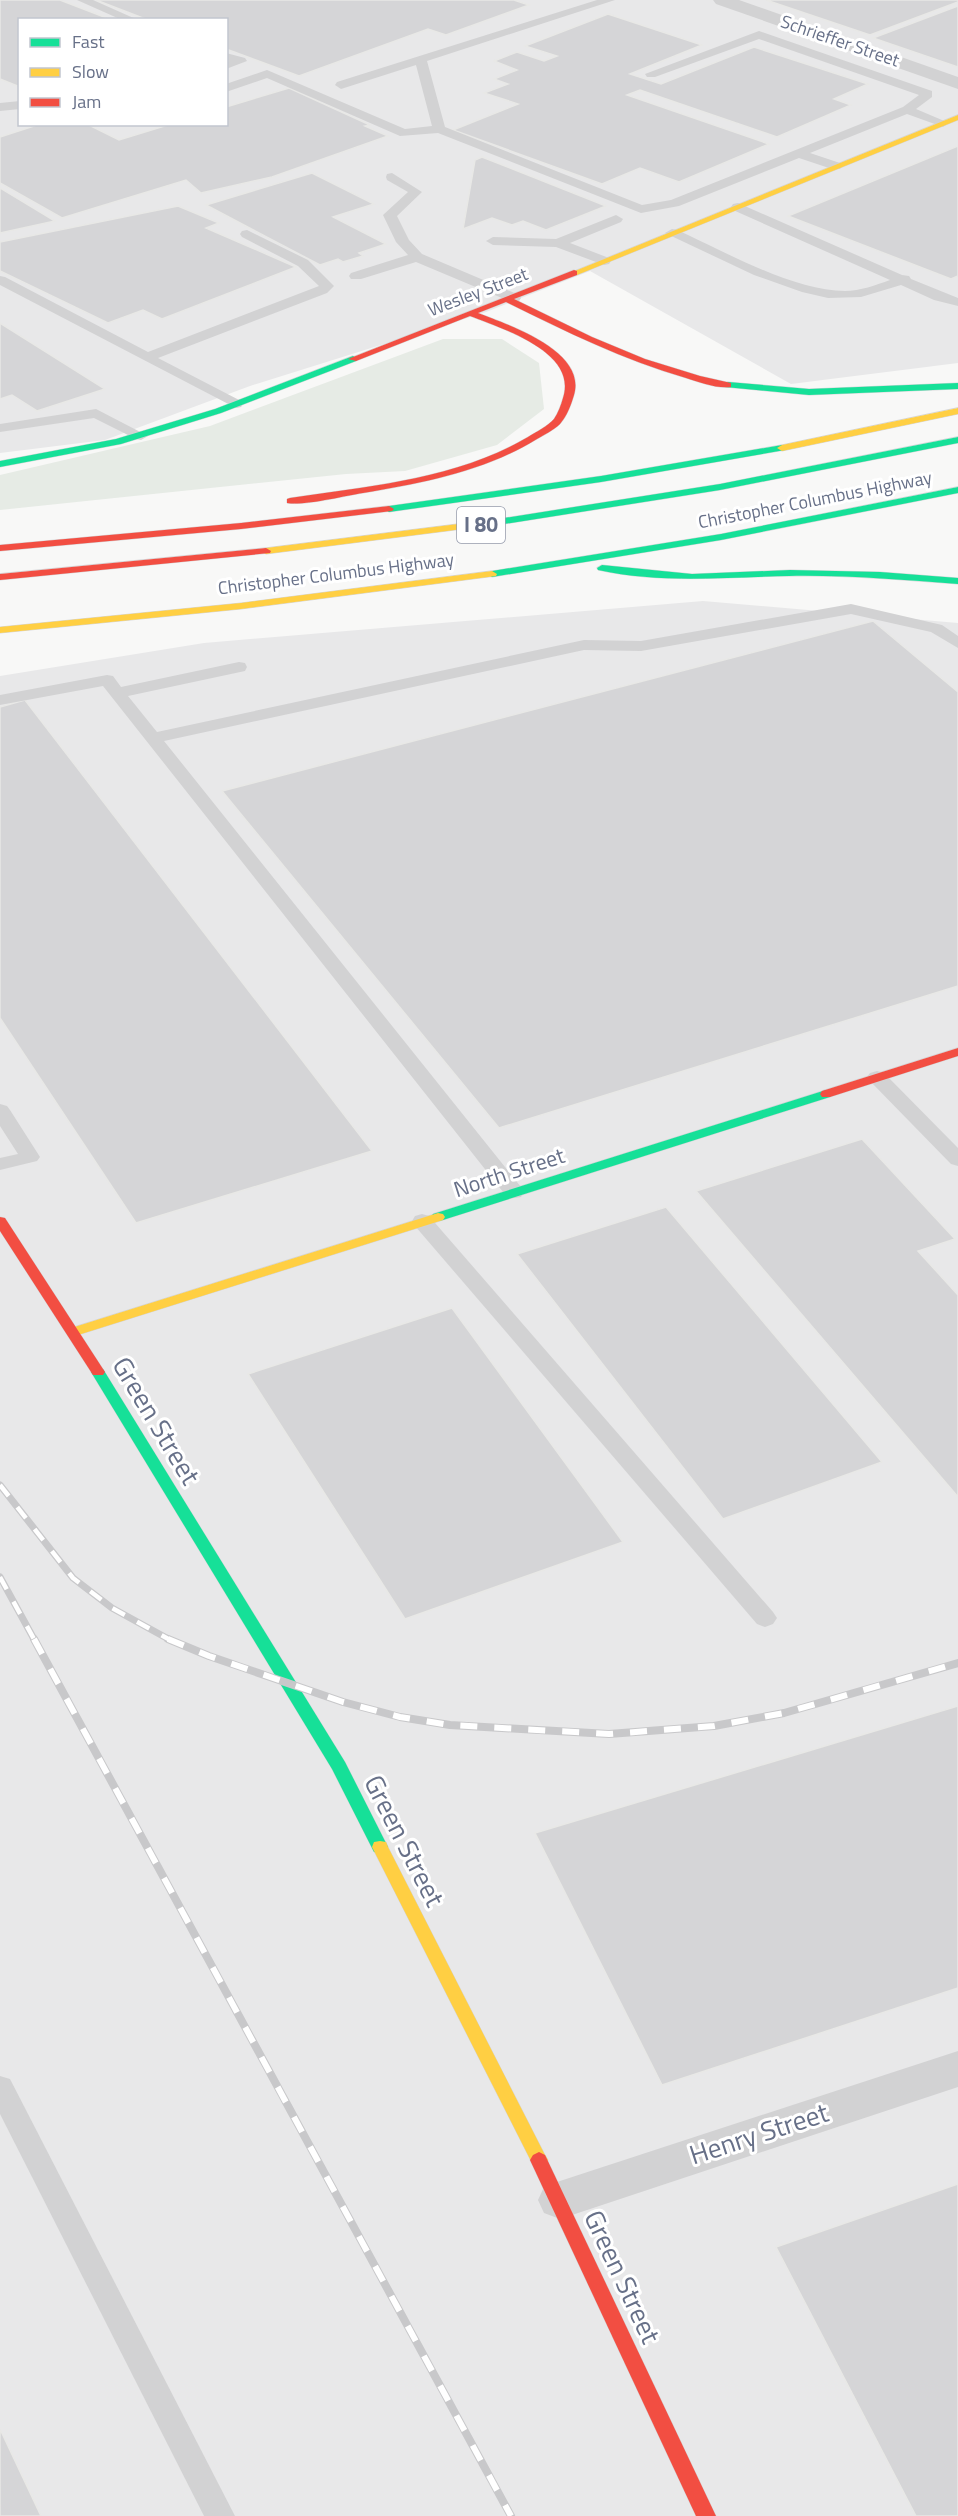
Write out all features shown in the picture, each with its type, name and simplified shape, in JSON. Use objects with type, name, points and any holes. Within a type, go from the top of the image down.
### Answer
[{"type":"main road","name":"Wesley Street","points":[[0,464],[65,454],[141,436],[236,404],[511,299],[958,117]]},
{"type":"main road","points":[[511,299],[625,356],[664,370],[703,380],[747,387],[800,390],[857,391],[958,386]]},
{"type":"main road","points":[[275,504],[425,476],[497,458],[529,443],[553,425],[568,405],[573,383],[563,363],[544,346],[472,314]]},
{"type":"main road","name":"I 80","points":[[0,548],[285,522],[553,487],[750,454],[958,411]]},
{"type":"main road","name":"Christopher Columbus Highway","points":[[0,577],[237,555],[480,525],[743,484],[958,440]]},
{"type":"main road","name":"Christopher Columbus Highway","points":[[0,630],[284,600],[556,564],[742,533],[958,490]]},
{"type":"main road","points":[[67,543],[229,513]]},
{"type":"main road","points":[[556,564],[692,577],[790,573],[880,574],[958,581]]},
{"type":"main road","name":"North Street","points":[[73,1332],[958,1052]]},
{"type":"main road","name":"Green Street","points":[[0,1221],[73,1332],[339,1766],[560,2199],[706,2516]]},
{"type":"street","name":"Schrieffer Street","points":[[722,0],[958,82]]},
{"type":"street","name":"Henry Street","points":[[560,2199],[958,2069]]},
{"type":"lane","points":[[83,0],[128,18]]},
{"type":"lane","points":[[341,85],[609,0]]},
{"type":"lane","points":[[567,3],[584,9]]},
{"type":"lane","points":[[228,87],[267,74],[404,133],[439,129],[641,209],[674,203],[907,110],[928,94],[759,34],[651,74]]},
{"type":"lane","points":[[228,57],[241,61],[228,65]]},
{"type":"lane","points":[[421,60],[439,129]]},
{"type":"lane","points":[[0,107],[18,105]]},
{"type":"lane","points":[[907,110],[943,123]]},
{"type":"lane","points":[[798,153],[836,166]]},
{"type":"lane","points":[[392,177],[416,192],[390,215],[403,242],[417,257],[511,299]]},
{"type":"lane","points":[[674,203],[711,218]]},
{"type":"lane","points":[[738,207],[904,279],[939,297],[958,302]]},
{"type":"lane","points":[[558,243],[616,219]]},
{"type":"lane","points":[[672,233],[791,284],[830,295],[847,296],[904,279]]},
{"type":"lane","points":[[147,357],[322,290],[327,286],[303,263],[247,234]]},
{"type":"lane","points":[[493,241],[558,243],[604,261]]},
{"type":"lane","points":[[356,276],[417,257]]},
{"type":"lane","points":[[0,280],[236,404]]},
{"type":"lane","points":[[0,428],[96,413],[141,436]]},
{"type":"lane","points":[[153,738],[584,645],[641,646],[851,609],[936,628],[958,643]]},
{"type":"lane","points":[[117,693],[239,667]]},
{"type":"lane","points":[[0,700],[107,680],[514,1192]]},
{"type":"lane","points":[[877,1077],[958,1160]]},
{"type":"lane","points":[[0,1110],[30,1157],[0,1164]]},
{"type":"lane","points":[[422,1221],[765,1618]]},
{"type":"lane","points":[[0,2087],[220,2516]]},
{"type":"shaded area","points":[[0,0],[958,0],[958,363],[791,384],[590,271],[486,312],[250,386],[105,440],[0,453]]},
{"type":"shaded area","points":[[443,339],[502,339],[539,363],[544,409],[497,445],[405,471],[346,474],[0,510],[0,475],[210,426]]},
{"type":"shaded area","points":[[703,601],[958,623],[958,2516],[0,2516],[0,676],[204,643]]},
{"type":"building","points":[[0,0],[60,0],[107,18],[18,18],[18,86],[0,79]]},
{"type":"building","points":[[96,0],[514,0],[529,5],[446,35],[428,29],[299,76],[228,50],[228,18],[143,18]]},
{"type":"building","points":[[766,0],[958,0],[958,2],[870,35]]},
{"type":"building","points":[[958,6],[958,67],[873,38]]},
{"type":"building","points":[[608,14],[702,45],[630,74],[661,84],[754,47],[868,84],[834,99],[851,105],[777,137],[640,90],[627,95],[769,144],[679,182],[640,168],[602,184],[453,130],[518,104],[484,93],[508,84],[494,79],[517,70],[494,61],[517,52],[544,61],[557,56],[525,46]]},
{"type":"building","points":[[289,88],[370,125],[365,126],[388,136],[272,177],[201,193],[186,180],[62,218],[0,183],[0,137],[34,126],[91,126],[119,140],[164,126],[228,126],[228,106]]},
{"type":"building","points":[[958,146],[958,276],[951,279],[788,216]]},
{"type":"building","points":[[482,157],[606,206],[546,230],[523,221],[512,225],[492,218],[463,229],[475,160]]},
{"type":"building","points":[[312,173],[374,204],[333,217],[386,244],[359,253],[363,256],[343,262],[338,259],[320,265],[206,205]]},
{"type":"building","points":[[0,188],[55,221],[0,233]]},
{"type":"building","points":[[178,206],[219,223],[206,228],[296,267],[162,319],[143,310],[108,323],[0,271],[0,242]]},
{"type":"building","points":[[0,323],[105,389],[37,411],[12,395],[0,399]]},
{"type":"building","points":[[873,621],[958,692],[958,986],[499,1128],[222,791]]},
{"type":"building","points":[[25,700],[372,1151],[136,1223],[0,1018],[0,707]]},
{"type":"building","points":[[862,1139],[955,1239],[918,1251],[958,1295],[958,1497],[696,1191]]},
{"type":"building","points":[[666,1207],[882,1462],[723,1519],[517,1254]]},
{"type":"building","points":[[452,1308],[623,1542],[405,1619],[248,1374]]},
{"type":"building","points":[[958,1706],[958,1988],[662,2085],[535,1833]]},
{"type":"building","points":[[958,2184],[958,2516],[916,2516],[776,2247]]},
{"type":"building","points":[[0,2429],[41,2516],[0,2516]]},
{"type":"railway","points":[[0,1485],[73,1578],[112,1608],[169,1640]]},
{"type":"railway","points":[[0,1577],[35,1641]]},
{"type":"railway","points":[[34,1639],[511,2516]]},
{"type":"railway","points":[[169,1640],[209,1656],[343,1702],[400,1717],[450,1725],[609,1734],[714,1726],[784,1713],[958,1663]]},
{"type":"traffic: fast","points":[[0,464],[118,442],[218,411],[353,359]]},
{"type":"traffic: fast","points":[[728,385],[809,392],[958,386]]},
{"type":"traffic: fast","points":[[498,522],[720,487],[958,440]]},
{"type":"traffic: fast","points":[[389,509],[601,479],[782,448]]},
{"type":"traffic: fast","points":[[492,574],[721,537],[958,490]]},
{"type":"traffic: fast","points":[[602,568],[692,577],[790,573],[880,575],[958,581]]},
{"type":"traffic: fast","points":[[438,1217],[826,1094]]},
{"type":"traffic: fast","points":[[98,1372],[339,1766],[380,1847]]},
{"type":"traffic: slow","points":[[574,273],[958,117]]},
{"type":"traffic: slow","points":[[782,448],[958,411]]},
{"type":"traffic: slow","points":[[266,551],[498,522]]},
{"type":"traffic: slow","points":[[0,630],[241,606],[492,574]]},
{"type":"traffic: slow","points":[[73,1332],[438,1217]]},
{"type":"traffic: slow","points":[[380,1847],[539,2160]]},
{"type":"traffic: jam","points":[[353,359],[574,273]]},
{"type":"traffic: jam","points":[[508,300],[588,339],[642,361],[698,379],[728,385]]},
{"type":"traffic: jam","points":[[290,501],[387,486],[455,471],[516,448],[557,421],[566,405],[571,387],[568,372],[558,358],[524,335],[472,314]]},
{"type":"traffic: jam","points":[[0,548],[241,526],[389,509]]},
{"type":"traffic: jam","points":[[0,577],[266,551]]},
{"type":"traffic: jam","points":[[826,1094],[958,1052]]},
{"type":"traffic: jam","points":[[0,1221],[98,1372]]},
{"type":"traffic: jam","points":[[539,2160],[706,2516]]}]
